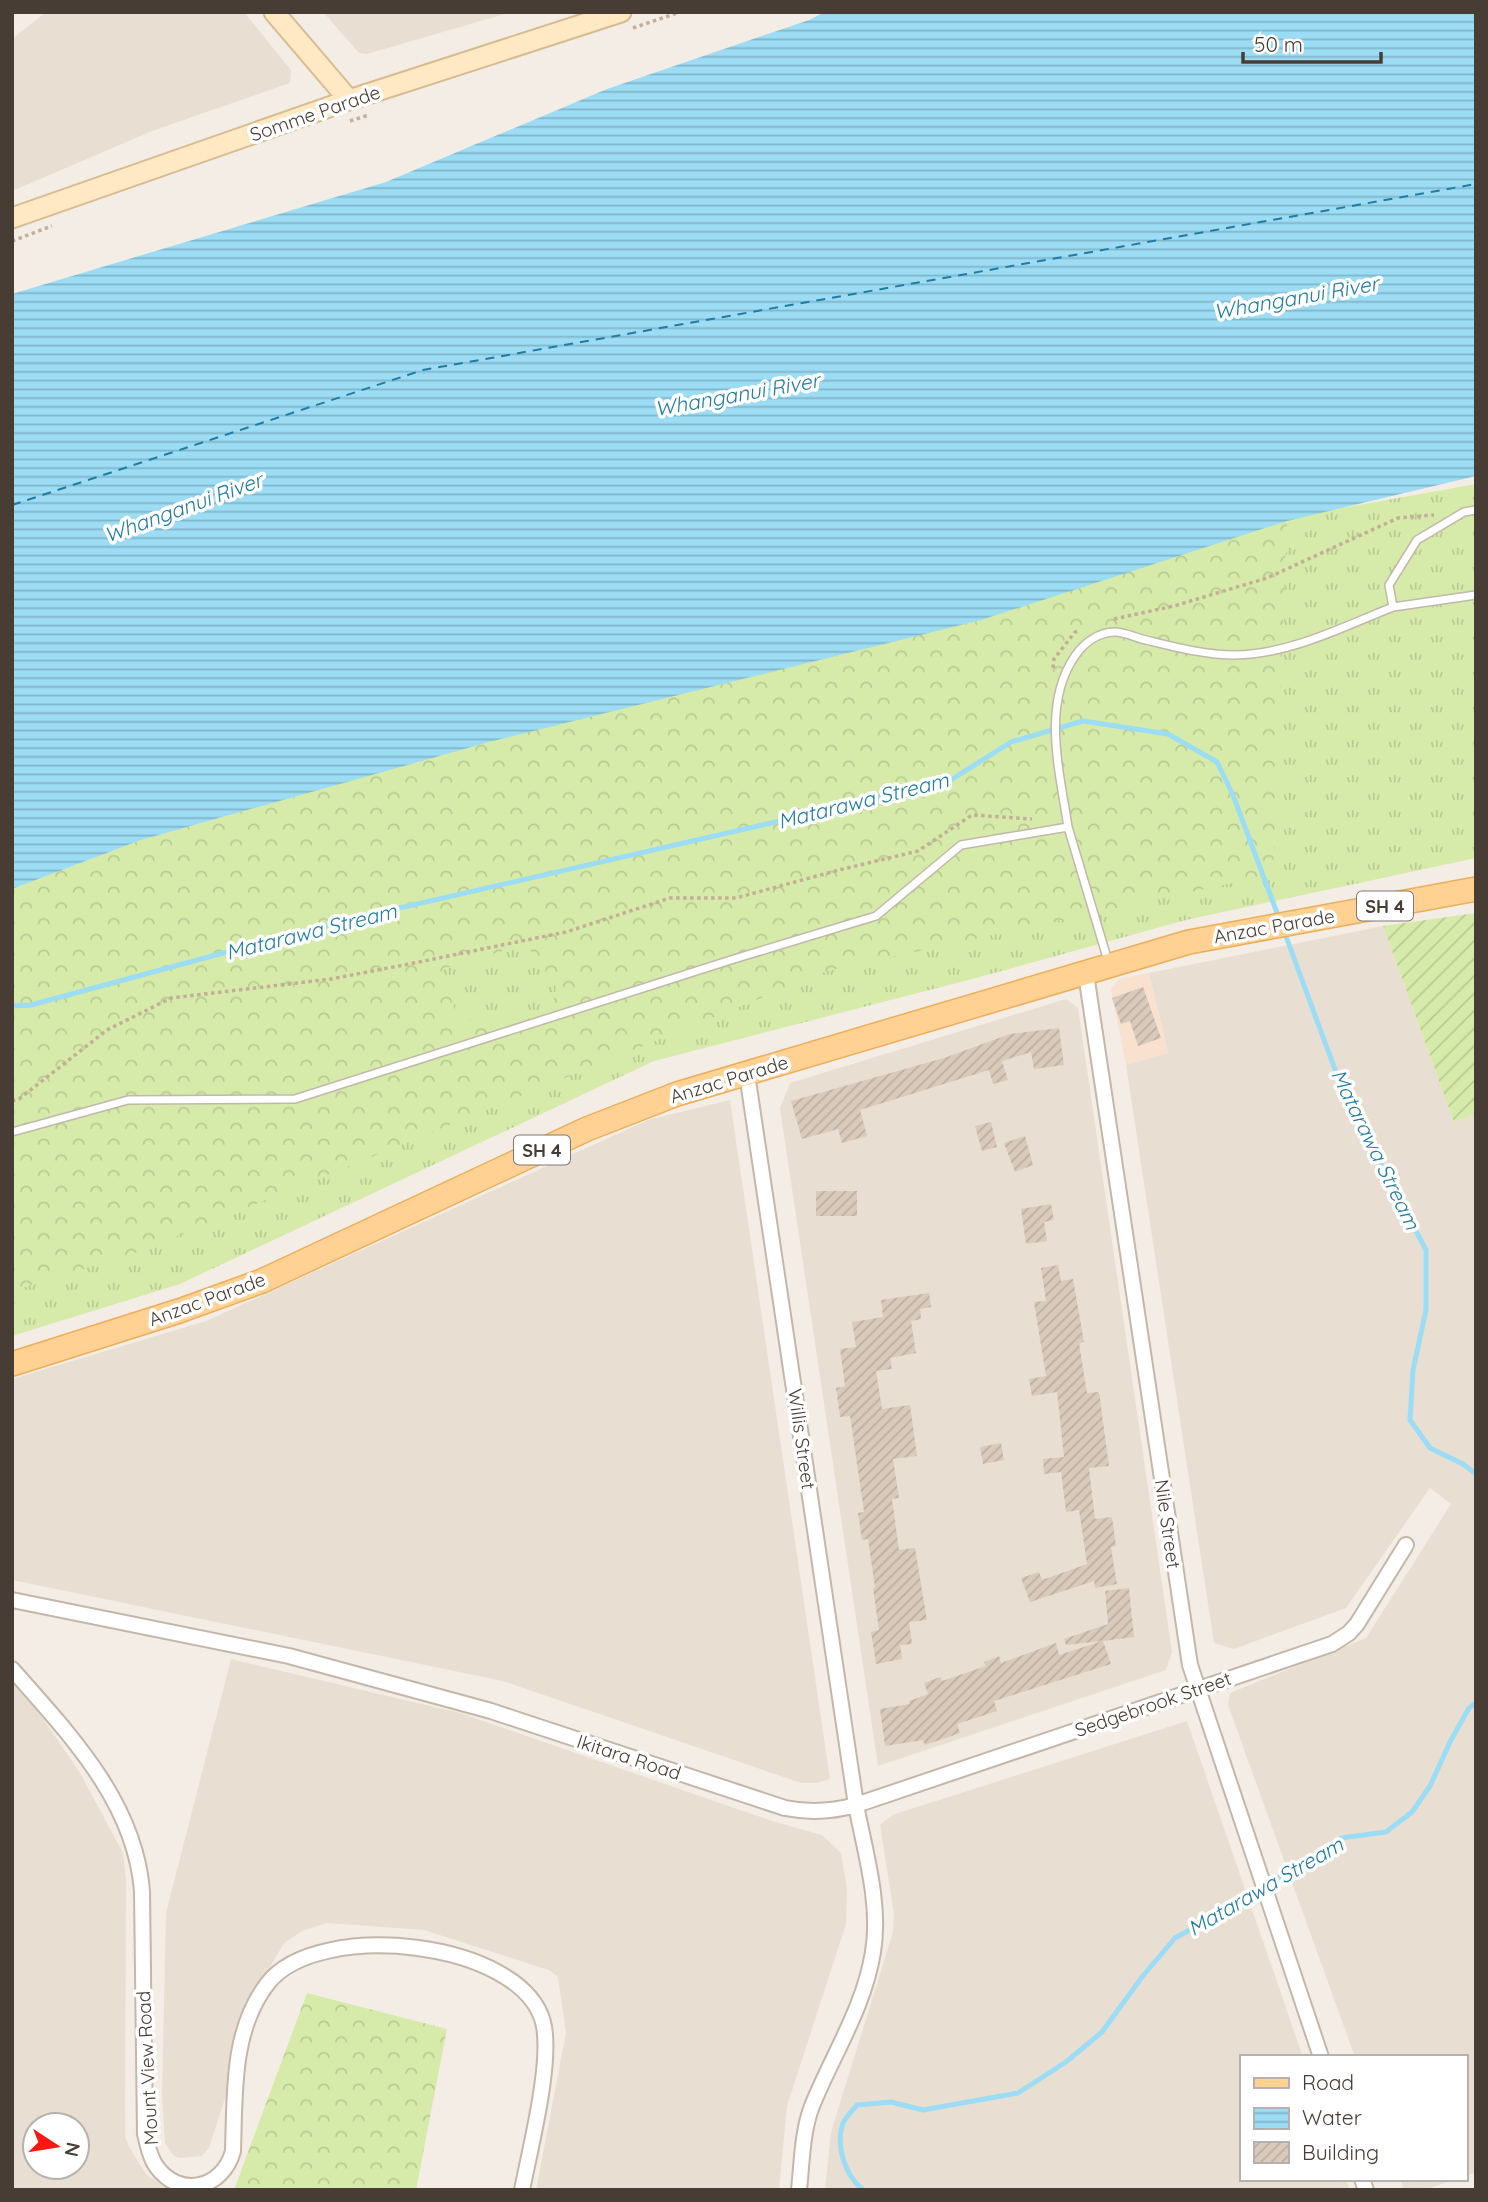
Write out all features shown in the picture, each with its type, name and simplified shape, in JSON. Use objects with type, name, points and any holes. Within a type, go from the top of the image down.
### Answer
[{"type":"main road","points":[[274,12],[348,100]]},
{"type":"main road","name":"Somme Parade","points":[[12,218],[348,100],[625,21]]},
{"type":"main road","name":"Anzac Parade","points":[[12,1364],[179,1311],[262,1281],[587,1129],[677,1094],[1189,942],[1476,889]]},
{"type":"street","name":"Nile Street","points":[[1086,974],[1184,1634],[1198,1689],[1320,2055]]},
{"type":"street","name":"Willis Street","points":[[747,1074],[856,1805]]},
{"type":"street","name":"Sedgebrook Street","points":[[856,1805],[1340,1639],[1357,1624],[1406,1545]]},
{"type":"street","name":"Ikitara Road","points":[[12,1600],[289,1656],[491,1711],[785,1808],[811,1812],[856,1805]]},
{"type":"street","name":"Mount View Road","points":[[12,1669],[95,1769],[122,1816],[138,1855],[142,1891],[145,2134],[149,2151],[162,2173],[172,2180],[195,2186],[216,2179],[230,2162],[233,2151],[236,2071],[241,2045],[247,2021],[268,1982],[300,1958],[320,1952],[343,1947],[397,1945],[452,1956],[504,1975],[526,1992],[538,2011],[544,2036],[544,2064],[522,2190]]},
{"type":"street","points":[[799,2190],[806,2126],[812,2106],[860,2000],[873,1952],[874,1906],[856,1805]]},
{"type":"lane","points":[[1393,607],[1389,585],[1417,540],[1464,512],[1476,510]]},
{"type":"lane","points":[[1110,966],[1068,827],[1056,746],[1057,707],[1065,671],[1084,644],[1100,635],[1116,632],[1205,653],[1263,653],[1302,643],[1393,607],[1476,595]]},
{"type":"lane","points":[[12,1132],[128,1100],[295,1099],[876,916],[961,845],[1068,827]]},
{"type":"path","points":[[625,21],[680,12]]},
{"type":"path","points":[[339,125],[377,113]]},
{"type":"path","points":[[12,242],[61,222]]},
{"type":"path","points":[[1109,620],[1174,606],[1267,578],[1398,518],[1464,512]]},
{"type":"path","points":[[1052,671],[1054,659],[1075,632],[1087,628]]},
{"type":"path","points":[[12,1101],[19,1099],[107,1030],[171,998],[331,979],[410,964],[566,932],[670,898],[736,898],[918,851],[972,815],[1032,819]]},
{"type":"shaded area","points":[[46,12],[244,12],[291,70],[290,83],[152,131],[12,191],[12,39]]},
{"type":"shaded area","points":[[323,12],[512,12],[367,54],[359,53]]},
{"type":"shaded area","points":[[1383,926],[1454,1122],[1476,1114],[1476,2172],[1467,2175],[1467,2055],[1354,2055],[1228,1705],[1230,1693],[1366,1638],[1451,1504],[1430,1488],[1346,1608],[1234,1649],[1214,1643],[1126,1065],[1168,1053],[1149,973]]},
{"type":"shaded area","points":[[1149,973],[1168,1053],[1126,1065],[1111,989],[1119,979]]},
{"type":"shaded area","points":[[1066,999],[1078,1008],[1172,1652],[1166,1670],[878,1766],[780,1108],[790,1083]]},
{"type":"shaded area","points":[[730,1100],[830,1779],[817,1783],[801,1783],[503,1681],[12,1580],[12,1379],[206,1321],[648,1120]]},
{"type":"shaded area","points":[[231,1659],[460,1713],[772,1821],[822,1835],[841,1853],[847,1889],[846,1924],[787,2106],[779,2190],[536,2190],[566,2033],[558,1977],[549,1970],[424,1930],[327,1923],[302,1931],[284,1943],[264,1977],[209,2148],[202,2156],[179,2158],[173,2155],[165,2143],[162,2097],[166,1913]]},
{"type":"shaded area","points":[[12,1673],[80,1773],[123,1853],[126,1880],[125,2136],[146,2174],[168,2190],[12,2190]]},
{"type":"shaded area","points":[[1187,1721],[1302,2055],[1240,2055],[1240,2181],[1347,2181],[1350,2190],[825,2190],[831,2132],[893,1932],[894,1914],[880,1825],[892,1815]]},
{"type":"shaded area","points":[[1401,2181],[1450,2181],[1425,2190],[1404,2190]]},
{"type":"green space","points":[[1476,484],[1476,858],[1186,920],[976,978],[654,1061],[180,1284],[12,1336],[12,909],[300,786],[1208,532]]},
{"type":"green space","points":[[1287,521],[1273,874],[827,971],[138,1252],[12,1291],[12,889],[141,840],[489,742],[981,620]],"holes":[[[526,944],[556,987],[550,1017],[458,1021],[442,969]]]},
{"type":"green space","points":[[1476,913],[1476,1114],[1454,1122],[1383,926]]},
{"type":"green space","points":[[307,1993],[447,2029],[416,2190],[234,2190]]},
{"type":"water","name":"Whanganui River","points":[[825,12],[1476,12],[1476,476],[1287,521],[981,620],[489,742],[141,840],[12,889],[12,294],[386,182],[607,89],[809,20]]},
{"type":"building","points":[[1143,987],[1161,1038],[1138,1046],[1130,1021],[1121,1024],[1112,998]]},
{"type":"building","points":[[1059,1028],[1064,1065],[1034,1069],[1031,1052],[1002,1061],[1008,1080],[993,1084],[989,1070],[860,1110],[867,1136],[842,1143],[838,1129],[802,1139],[791,1101],[944,1058],[1010,1034]]},
{"type":"building","points":[[991,1122],[997,1147],[982,1151],[975,1126]]},
{"type":"building","points":[[1025,1136],[1033,1165],[1015,1172],[1004,1143]]},
{"type":"building","points":[[816,1191],[857,1191],[857,1216],[816,1216]]},
{"type":"building","points":[[1051,1204],[1054,1220],[1044,1222],[1047,1241],[1026,1244],[1021,1209]]},
{"type":"building","points":[[1058,1265],[1061,1281],[1073,1279],[1084,1342],[1079,1343],[1087,1393],[1099,1392],[1109,1466],[1089,1468],[1095,1519],[1112,1517],[1116,1546],[1111,1547],[1117,1584],[1095,1588],[1094,1581],[1030,1602],[1021,1578],[1039,1572],[1042,1580],[1087,1564],[1079,1510],[1066,1512],[1061,1472],[1044,1474],[1043,1459],[1064,1457],[1057,1392],[1032,1396],[1029,1379],[1046,1376],[1034,1302],[1046,1301],[1041,1268]]},
{"type":"building","points":[[929,1293],[931,1307],[920,1309],[921,1319],[911,1321],[916,1353],[890,1358],[892,1369],[876,1371],[882,1409],[910,1405],[917,1456],[893,1459],[899,1498],[892,1499],[899,1550],[915,1548],[927,1620],[909,1622],[912,1644],[900,1645],[902,1659],[876,1664],[871,1632],[879,1630],[868,1539],[862,1540],[858,1513],[864,1512],[850,1416],[840,1417],[836,1388],[845,1386],[840,1349],[856,1347],[852,1322],[883,1317],[881,1300]]},
{"type":"building","points":[[1001,1443],[1004,1460],[983,1464],[980,1447]]},
{"type":"building","points":[[1129,1588],[1134,1637],[1103,1641],[1111,1664],[994,1701],[997,1711],[957,1724],[960,1733],[925,1745],[923,1740],[885,1746],[880,1709],[910,1704],[909,1701],[928,1694],[924,1683],[940,1677],[942,1681],[986,1666],[984,1662],[999,1656],[1001,1663],[1056,1643],[1059,1655],[1102,1641],[1066,1645],[1064,1639],[1108,1624],[1105,1591]]},
{"type":"waterway","name":"Matarawa Stream","points":[[12,1006],[31,1005],[334,923],[946,783],[1011,742],[1083,721],[1168,734],[1217,762],[1233,795],[1279,918]]},
{"type":"waterway","name":"Matarawa Stream","points":[[1284,931],[1344,1094],[1426,1250],[1426,1310],[1413,1370],[1410,1420],[1430,1448],[1463,1464],[1476,1474]]},
{"type":"waterway","name":"Matarawa Stream","points":[[863,2190],[851,2176],[843,2160],[840,2141],[843,2123],[857,2105],[891,2102],[923,2110],[1018,2093],[1066,2062],[1102,2032],[1142,1977],[1175,1938],[1233,1906],[1341,1838],[1386,1832],[1412,1812],[1430,1786],[1469,1708],[1476,1703]]},
{"type":"ferry route","points":[[12,505],[423,370],[1476,184]]}]
